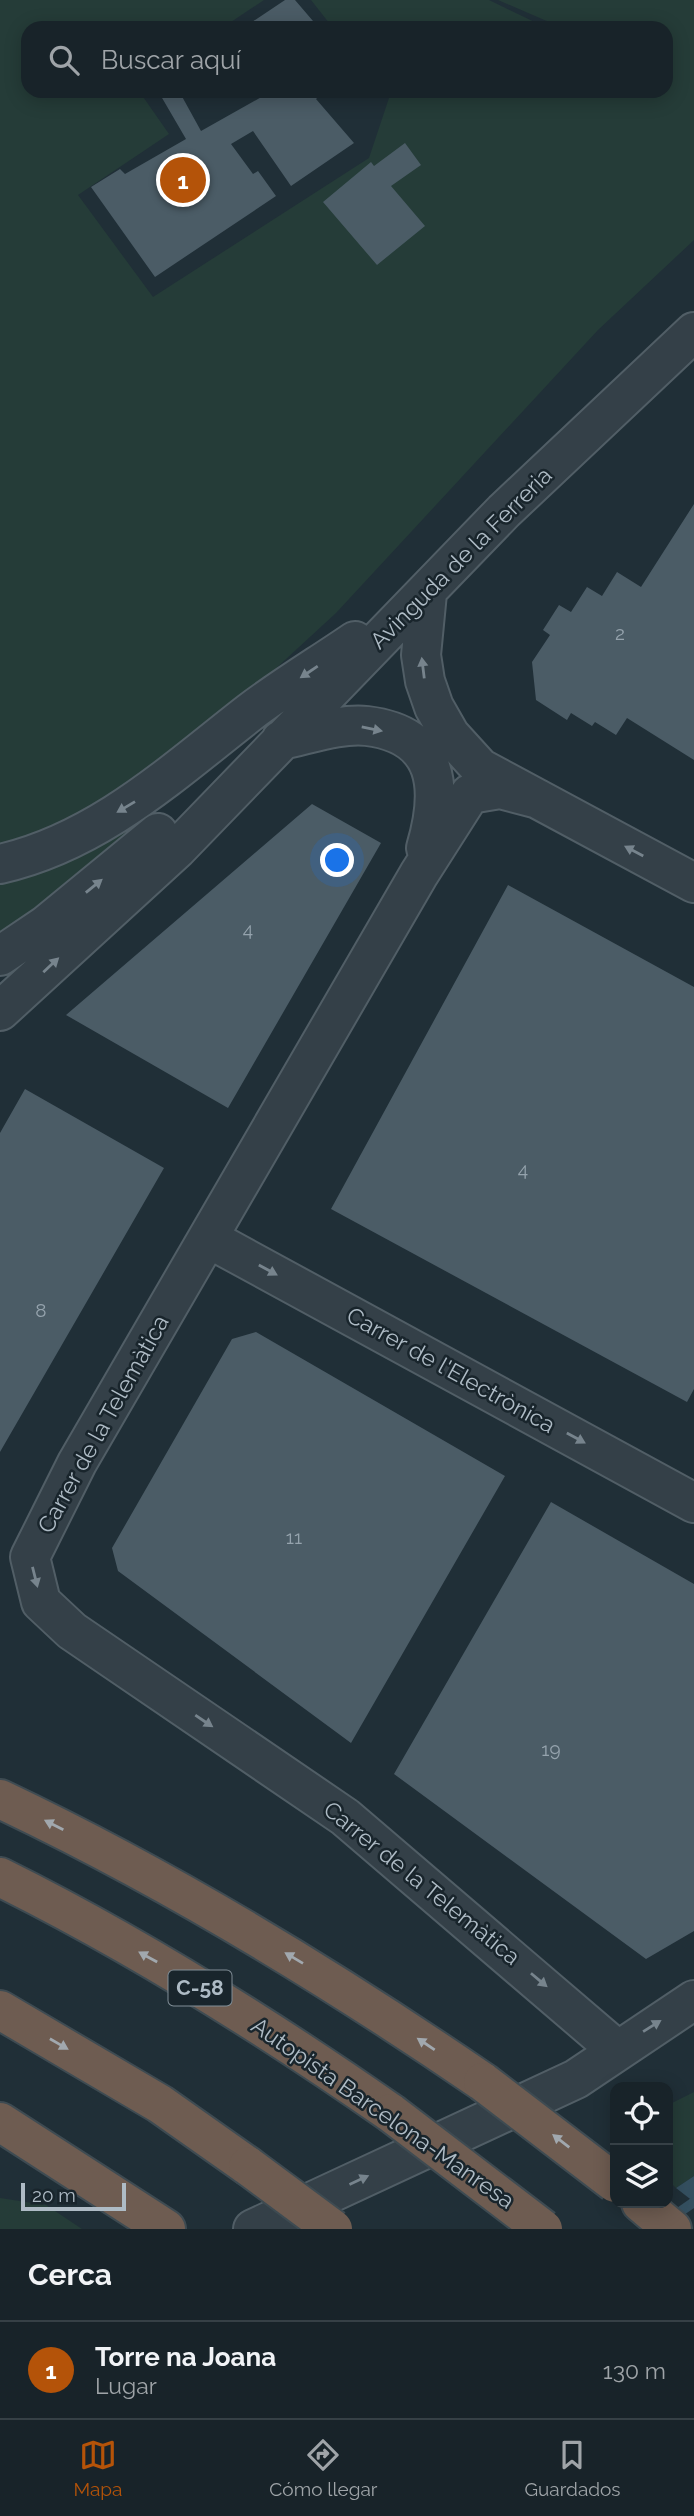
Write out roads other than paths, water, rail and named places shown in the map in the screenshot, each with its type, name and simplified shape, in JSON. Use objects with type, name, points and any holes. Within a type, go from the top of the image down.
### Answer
[{"type":"highway","points":[[0,1799],[208,1907],[317,1972],[483,2082],[610,2179]]},
{"type":"highway","name":"Autopista Barcelona-Manresa","points":[[0,1877],[162,1965],[311,2057],[391,2113],[543,2229]]},
{"type":"highway","points":[[0,2010],[160,2104],[333,2229]]},
{"type":"highway","points":[[0,2122],[166,2229]]},
{"type":"highway","points":[[0,2144],[67,2165]]},
{"type":"highway","points":[[646,2208],[671,2229]]},
{"type":"street","name":"Avinguda de la Ferreria","points":[[232,789],[427,593],[504,511],[694,331]]},
{"type":"street","points":[[427,593],[421,654],[425,681],[434,707],[450,735],[480,768],[694,883]]},
{"type":"street","points":[[0,864],[55,848],[155,789],[251,712],[427,593]]},
{"type":"street","points":[[281,740],[367,726],[408,740],[431,764],[436,789],[436,817],[419,874]]},
{"type":"street","points":[[0,956],[47,925],[160,832],[232,789]]},
{"type":"street","points":[[0,1011],[177,849],[232,789]]},
{"type":"street","points":[[419,874],[470,794],[500,789],[538,799]]},
{"type":"street","name":"Carrer de la Telemàtica","points":[[419,874],[77,1462],[30,1557],[41,1602],[72,1631],[345,1816],[616,2049]]},
{"type":"street","name":"Carrer de l'Electrònica","points":[[208,1238],[694,1503]]},
{"type":"street","points":[[253,2229],[576,2079],[616,2049],[694,2000]]},
{"type":"water","points":[[694,2176],[694,2202],[676,2188]]},
{"type":"waterway","points":[[671,2218],[694,2202]]},
{"type":"place","name":"Torre na Joana","points":[[183,180]]}]
